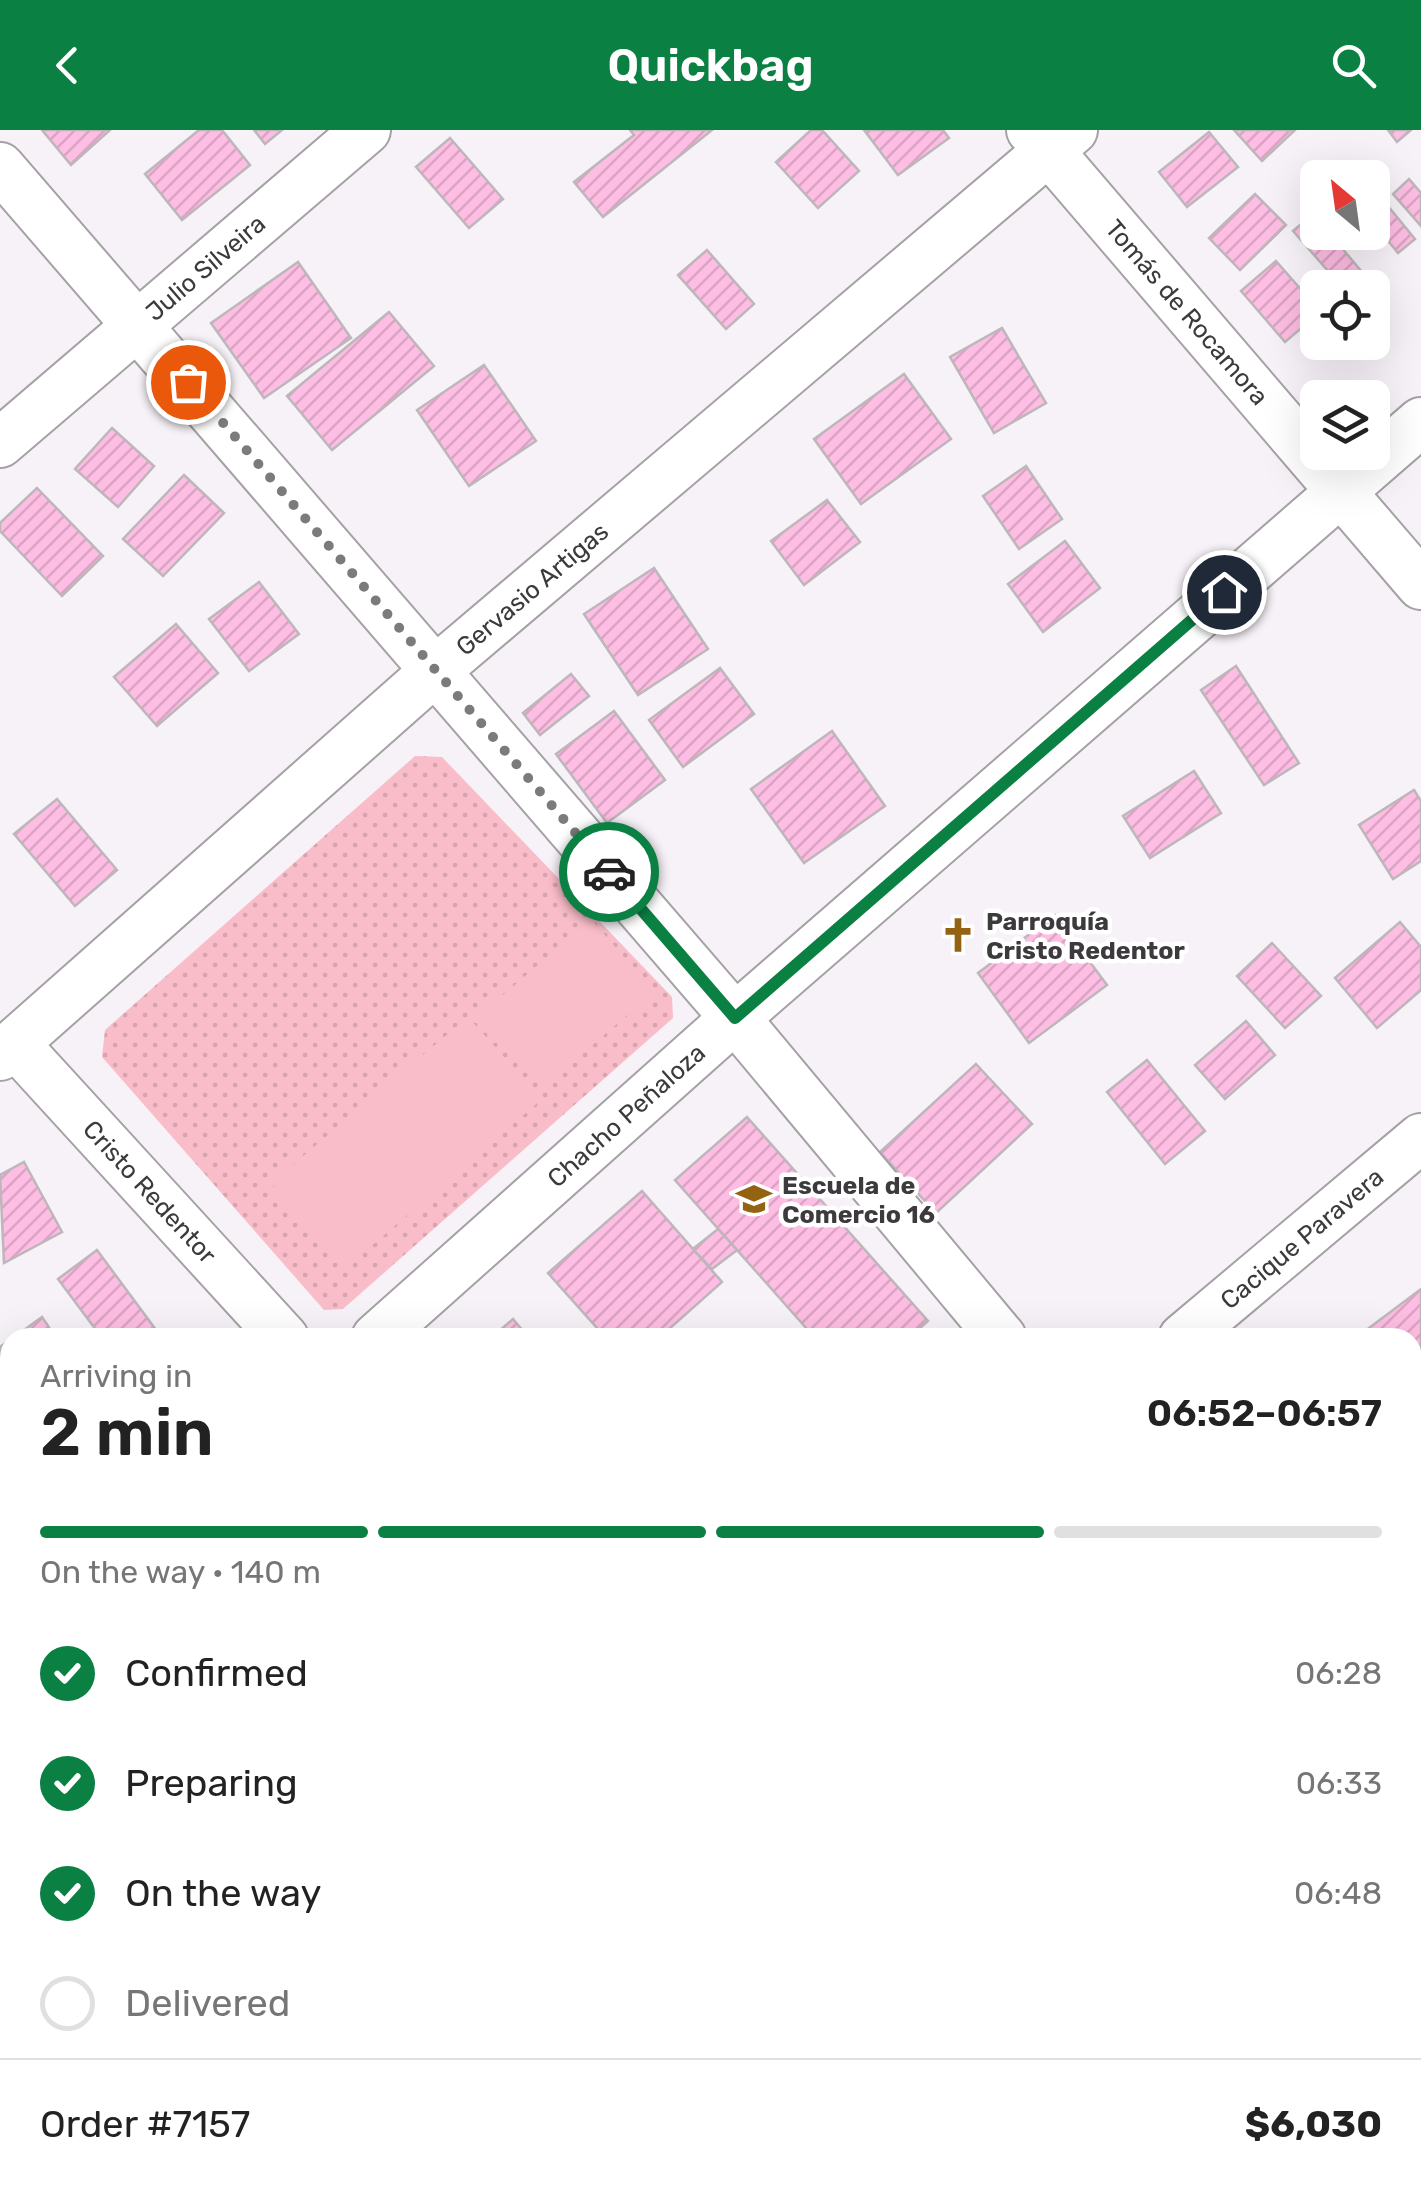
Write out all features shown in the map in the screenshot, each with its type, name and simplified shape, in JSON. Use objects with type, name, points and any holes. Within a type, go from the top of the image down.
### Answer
[{"type":"street","name":"Julio Silveira","points":[[0,443],[366,130]]},
{"type":"street","name":"Tomás de Rocamora","points":[[1051,137],[1339,492],[1421,584]]},
{"type":"street","name":"Gervasio Artigas","points":[[7,1050],[435,671],[1051,137]]},
{"type":"street","points":[[0,167],[735,1018],[994,1328]]},
{"type":"street","name":"Chacho Peñaloza","points":[[387,1328],[735,1018],[1421,422]]},
{"type":"street","name":"Cristo Redentor","points":[[7,1050],[274,1328]]},
{"type":"street","name":"Cacique Paravera","points":[[1194,1328],[1421,1138]]},
{"type":"green space","points":[[415,756],[442,757],[672,997],[673,1018],[343,1309],[324,1310],[102,1057],[105,1030]]},
{"type":"green space","points":[[591,919],[654,992],[544,1087],[481,1014]]},
{"type":"green space","points":[[468,1017],[542,1099],[346,1268],[271,1183]]},
{"type":"building","points":[[42,130],[110,130],[71,165]]},
{"type":"building","points":[[199,130],[222,130],[250,165],[182,220],[145,174]]},
{"type":"building","points":[[254,130],[282,130],[265,144]]},
{"type":"building","points":[[630,130],[712,130],[603,217],[574,182],[634,135]]},
{"type":"building","points":[[811,130],[822,130],[859,171],[818,208],[776,162]]},
{"type":"building","points":[[864,130],[943,130],[949,138],[898,175]]},
{"type":"building","points":[[1234,130],[1295,130],[1262,161]]},
{"type":"building","points":[[1388,130],[1411,130],[1397,142]]},
{"type":"building","points":[[1209,132],[1238,167],[1187,207],[1159,172]]},
{"type":"building","points":[[450,138],[503,199],[469,228],[416,167]]},
{"type":"building","points":[[1409,179],[1421,193],[1421,226],[1393,194]]},
{"type":"building","points":[[1255,194],[1286,225],[1240,270],[1209,238]]},
{"type":"building","points":[[1390,209],[1415,239],[1398,253],[1390,243]]},
{"type":"building","points":[[707,250],[754,304],[726,329],[678,275]]},
{"type":"building","points":[[1310,250],[1344,250],[1360,270],[1327,270]]},
{"type":"building","points":[[1276,261],[1300,288],[1300,329],[1285,342],[1241,291]]},
{"type":"building","points":[[298,262],[351,338],[264,398],[211,323]]},
{"type":"building","points":[[389,312],[434,366],[332,450],[287,396]]},
{"type":"building","points":[[1002,328],[1046,403],[994,433],[950,357]]},
{"type":"building","points":[[484,365],[536,441],[469,486],[417,410]]},
{"type":"building","points":[[904,374],[951,439],[861,504],[814,439]]},
{"type":"building","points":[[112,428],[154,466],[118,507],[75,469]]},
{"type":"building","points":[[1026,466],[1062,519],[1019,549],[983,496]]},
{"type":"building","points":[[184,475],[224,513],[163,576],[123,539]]},
{"type":"building","points":[[37,488],[103,556],[62,596],[0,531],[0,523]]},
{"type":"building","points":[[827,500],[860,542],[804,585],[771,541]]},
{"type":"building","points":[[1065,541],[1100,588],[1043,632],[1008,584]]},
{"type":"building","points":[[654,568],[708,649],[638,695],[584,614]]},
{"type":"building","points":[[259,582],[299,634],[249,671],[209,619]]},
{"type":"building","points":[[176,624],[218,673],[157,726],[114,677]]},
{"type":"building","points":[[1236,666],[1299,763],[1264,785],[1201,690]]},
{"type":"building","points":[[720,668],[754,714],[683,767],[649,720]]},
{"type":"building","points":[[571,674],[589,696],[540,735],[523,713]]},
{"type":"building","points":[[614,711],[665,780],[607,823],[556,754]]},
{"type":"building","points":[[832,731],[885,806],[804,863],[751,789]]},
{"type":"building","points":[[1194,771],[1221,813],[1150,858],[1123,816]]},
{"type":"building","points":[[1414,790],[1421,801],[1421,861],[1393,879],[1359,825]]},
{"type":"building","points":[[57,799],[117,870],[75,906],[14,834]]},
{"type":"building","points":[[1055,915],[1107,985],[1029,1043],[978,973]]},
{"type":"building","points":[[1400,922],[1421,947],[1421,990],[1377,1028],[1335,978]]},
{"type":"building","points":[[1272,943],[1321,996],[1285,1028],[1237,976]]},
{"type":"building","points":[[1246,1021],[1275,1055],[1225,1099],[1195,1065]]},
{"type":"building","points":[[1147,1060],[1205,1131],[1165,1164],[1107,1092]]},
{"type":"building","points":[[976,1064],[1032,1124],[936,1213],[880,1152]]},
{"type":"building","points":[[747,1117],[928,1321],[920,1328],[806,1328],[675,1180]]},
{"type":"building","points":[[24,1162],[62,1232],[4,1263],[0,1175]]},
{"type":"building","points":[[642,1191],[722,1282],[670,1328],[597,1328],[548,1273]]},
{"type":"building","points":[[718,1229],[737,1250],[712,1269],[693,1249]]},
{"type":"building","points":[[97,1250],[155,1328],[95,1328],[58,1279]]},
{"type":"building","points":[[1421,1289],[1421,1328],[1369,1328]]},
{"type":"building","points":[[42,1317],[49,1328],[27,1328]]},
{"type":"building","points":[[513,1319],[521,1328],[503,1328]]},
{"type":"way so far","points":[[188,382],[609,872]]},
{"type":"place","name":"Parroquía Cristo Redentor","points":[[958,935]]},
{"type":"place","name":"Escuela de Comercio 16","points":[[754,1199]]},
{"type":"route","points":[[609,872],[735,1018],[1224,592]]}]
